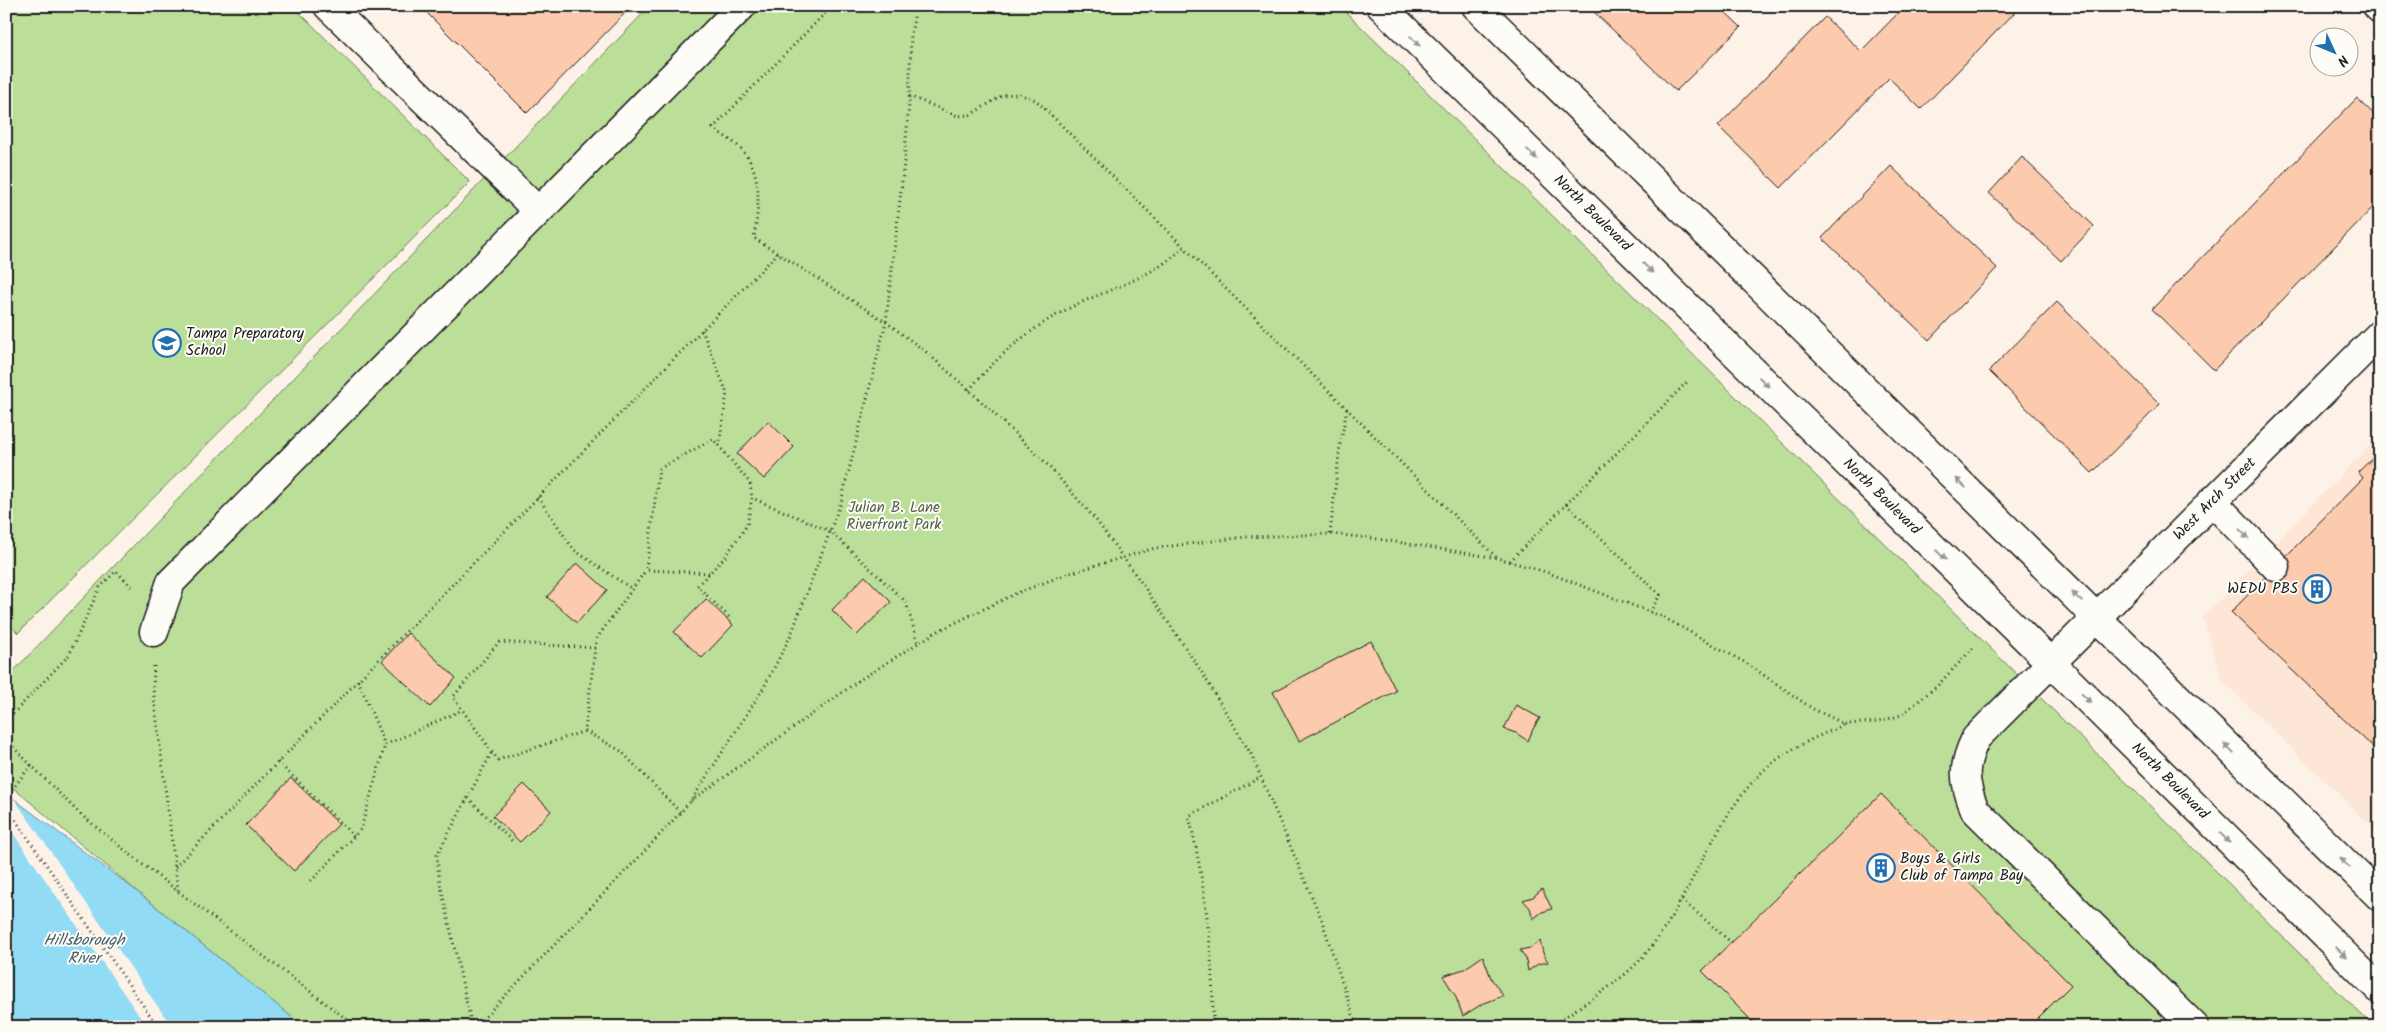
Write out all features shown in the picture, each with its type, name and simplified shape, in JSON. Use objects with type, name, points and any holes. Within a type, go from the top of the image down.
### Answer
[{"type":"street","points":[[328,6],[538,210]]},
{"type":"street","points":[[154,632],[171,582],[742,6]]},
{"type":"street","name":"North Boulevard","points":[[1381,6],[2051,663],[2380,990]]},
{"type":"street","points":[[1476,6],[2380,897]]},
{"type":"street","points":[[2377,6],[2380,9]]},
{"type":"street","name":"West Arch Street","points":[[2195,1027],[1992,829],[1975,810],[1968,793],[1965,773],[1967,756],[1976,738],[2380,334]]},
{"type":"street","points":[[2212,501],[2276,567]]},
{"type":"path","points":[[832,6],[713,128],[740,147],[755,172],[760,203],[754,238],[886,322],[970,390],[1045,462],[1096,520],[1201,671],[1251,754],[1321,918],[1356,1027]]},
{"type":"path","points":[[691,801],[771,674],[791,635],[845,485],[886,322],[895,250],[909,96],[911,35],[916,6]]},
{"type":"path","points":[[909,96],[958,116],[970,115],[1003,95],[1019,94],[1036,100],[1497,558]]},
{"type":"path","points":[[970,390],[1010,347],[1036,328],[1080,303],[1129,283],[1154,270],[1168,262],[1184,246]]},
{"type":"path","points":[[175,867],[778,253]]},
{"type":"path","points":[[702,330],[727,393],[719,446]]},
{"type":"path","points":[[1510,562],[1688,381]]},
{"type":"path","points":[[1330,534],[1340,445],[1347,409]]},
{"type":"path","points":[[585,731],[596,638],[646,570],[659,469],[713,439],[750,483],[752,498],[747,525],[726,556],[698,586],[729,617]]},
{"type":"path","points":[[538,497],[574,550],[632,589]]},
{"type":"path","points":[[752,498],[830,531],[906,602],[918,643]]},
{"type":"path","points":[[1566,504],[1660,595],[1650,612]]},
{"type":"path","points":[[473,1027],[642,854],[691,801],[855,684],[918,643],[1017,593],[1066,574],[1122,556],[1155,548],[1246,537],[1330,534],[1371,538],[1497,558],[1546,572],[1650,612],[1706,639],[1746,663],[1813,709],[1845,724]]},
{"type":"path","points":[[646,570],[710,573]]},
{"type":"path","points":[[6,721],[69,655],[100,588],[116,571],[137,591],[164,602]]},
{"type":"path","points":[[154,632],[153,689],[178,892]]},
{"type":"path","points":[[596,648],[499,642],[453,697],[498,760],[585,731],[621,750],[680,812]]},
{"type":"path","points":[[1551,1027],[1627,974],[1650,949],[1682,900],[1726,820],[1743,794],[1761,774],[1780,758],[1845,724],[1879,722],[1901,715],[1937,686],[1973,648]]},
{"type":"path","points":[[310,881],[361,829],[385,745],[358,680]]},
{"type":"path","points":[[385,745],[462,710]]},
{"type":"path","points":[[6,740],[80,814],[178,892],[357,1027]]},
{"type":"path","points":[[473,1027],[439,878],[437,855],[492,752]]},
{"type":"path","points":[[278,762],[354,836]]},
{"type":"path","points":[[31,765],[8,795],[8,808],[158,1027]]},
{"type":"path","points":[[1213,1027],[1213,996],[1207,922],[1197,850],[1189,816],[1261,777]]},
{"type":"path","points":[[468,798],[513,842]]},
{"type":"path","points":[[1682,900],[1732,943]]},
{"type":"shaded area","points":[[2380,435],[2380,835],[2222,680],[2203,617]]},
{"type":"green space","name":"Tampa Preparatory School","points":[[6,6],[293,6],[470,182],[18,633],[6,621]]},
{"type":"green space","name":"Julian B. Lane Riverfront Park","points":[[650,6],[1340,6],[2374,1027],[304,1027],[6,782],[6,679]]},
{"type":"water","name":"Hillsborough River","points":[[6,793],[139,893],[304,1027],[6,1027]]},
{"type":"pier","points":[[6,793],[15,800],[172,1027],[147,1027],[6,823]]},
{"type":"building","points":[[420,6],[632,6],[527,113]]},
{"type":"building","points":[[1588,6],[1719,6],[1741,27],[1676,91]]},
{"type":"building","points":[[1905,6],[2021,6],[1921,109],[1889,78],[1781,188],[1718,126],[1825,17],[1861,51]]},
{"type":"building","points":[[2357,98],[2380,120],[2380,200],[2214,370],[2152,309]]},
{"type":"building","points":[[2022,157],[2094,226],[2061,261],[1989,193]]},
{"type":"building","points":[[1891,166],[1997,268],[1929,340],[1822,238]]},
{"type":"building","points":[[2057,302],[2160,404],[2092,473],[1989,371]]},
{"type":"building","points":[[768,421],[794,447],[764,479],[737,454]]},
{"type":"building","name":"WEDU PBS","points":[[2380,451],[2380,754],[2231,612],[2363,478],[2358,472]]},
{"type":"building","points":[[577,563],[607,590],[577,623],[547,597]]},
{"type":"building","points":[[865,576],[891,602],[857,635],[832,610]]},
{"type":"building","points":[[706,599],[733,625],[702,658],[674,632]]},
{"type":"building","points":[[408,633],[456,678],[430,707],[382,661]]},
{"type":"building","points":[[1371,641],[1396,691],[1299,741],[1273,692]]},
{"type":"building","points":[[1516,705],[1540,718],[1528,741],[1516,733],[1504,729]]},
{"type":"building","points":[[291,778],[339,824],[294,871],[246,825]]},
{"type":"building","points":[[524,784],[551,811],[520,842],[493,816]]},
{"type":"building","name":"Boys & Girls Club of Tampa Bay","points":[[1881,794],[2071,985],[2029,1027],[1874,1027],[1872,1025],[1870,1027],[1758,1027],[1702,971]]},
{"type":"building","points":[[1542,889],[1552,909],[1542,912],[1533,919],[1530,908],[1523,900],[1533,897]]},
{"type":"building","points":[[1540,941],[1548,962],[1538,964],[1528,971],[1526,959],[1520,950],[1530,948]]},
{"type":"building","points":[[1483,956],[1491,978],[1503,996],[1482,1004],[1463,1016],[1455,995],[1443,976],[1464,969]]},
{"type":"place","name":"Tampa Preparatory School","points":[[167,343]]},
{"type":"place","name":"WEDU PBS","points":[[2317,589]]},
{"type":"place","name":"Boys & Girls Club of Tampa Bay","points":[[1881,868]]}]
